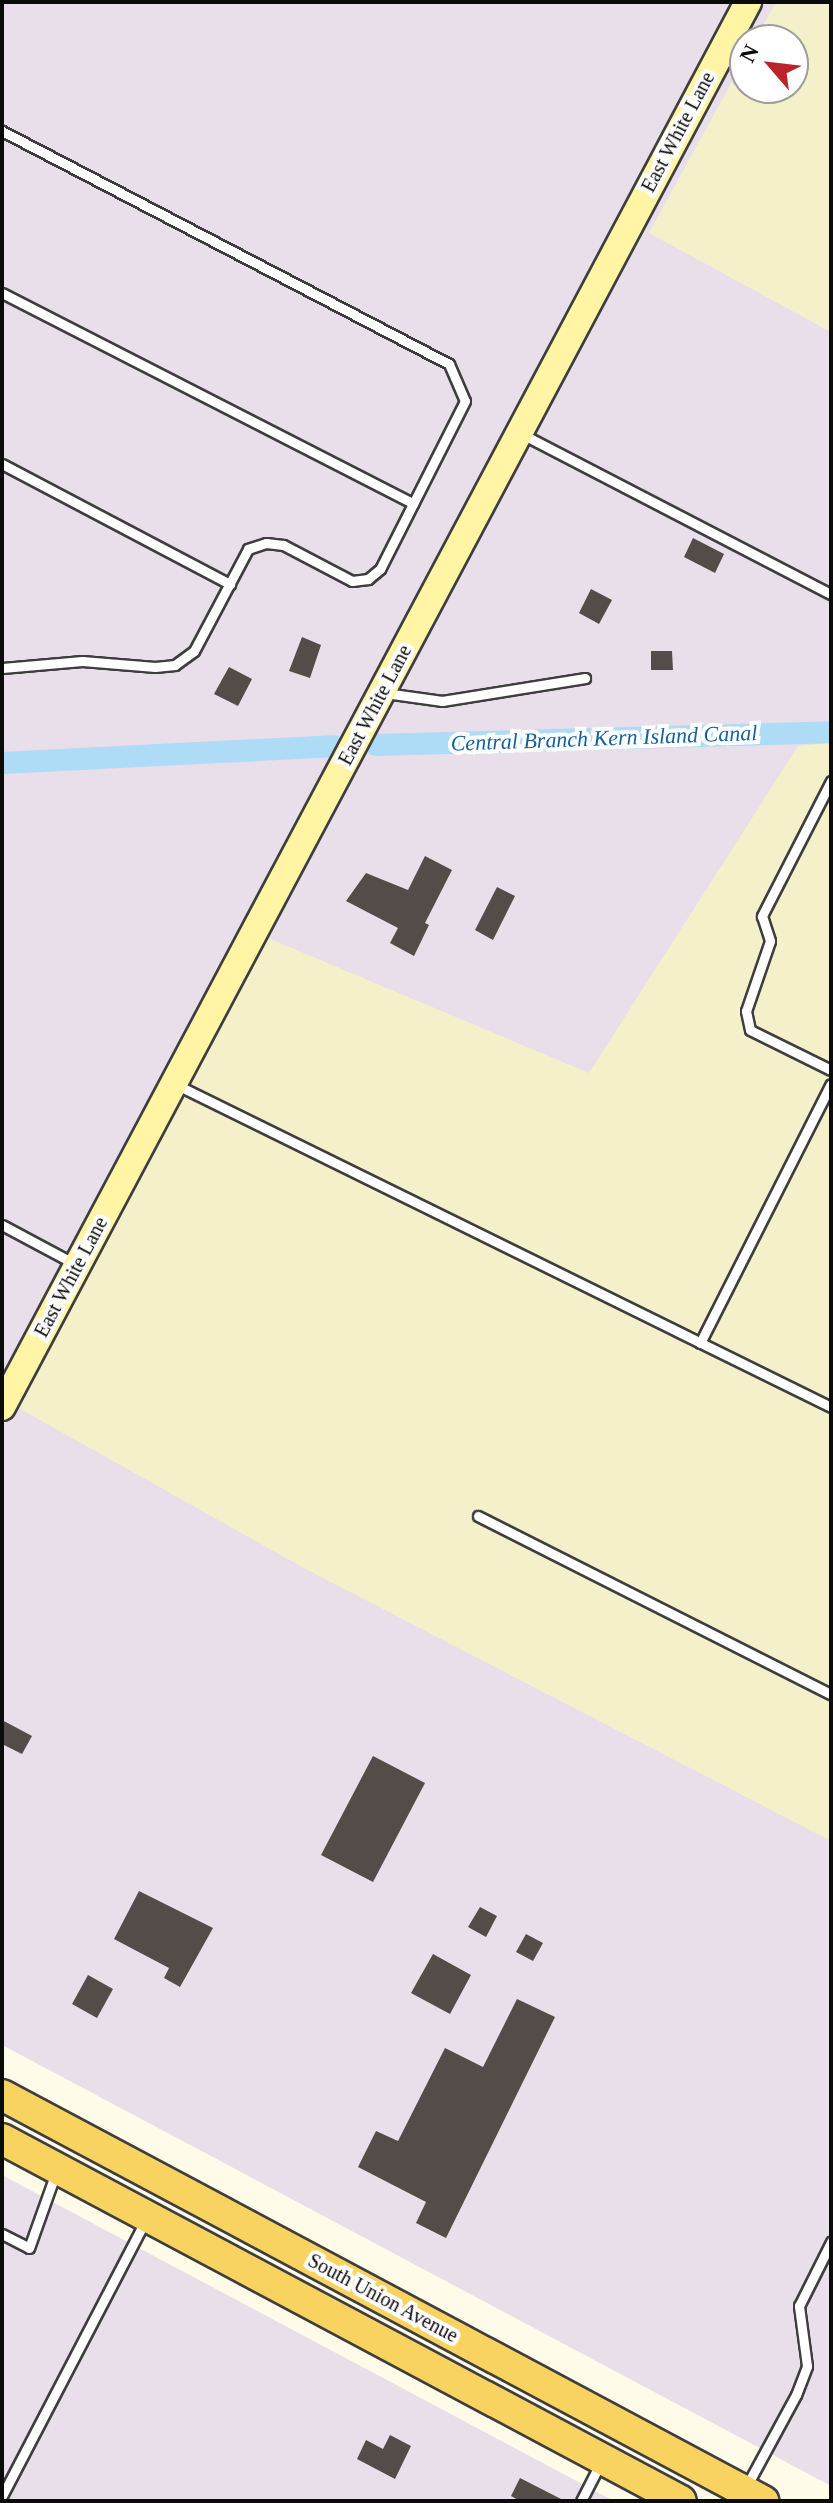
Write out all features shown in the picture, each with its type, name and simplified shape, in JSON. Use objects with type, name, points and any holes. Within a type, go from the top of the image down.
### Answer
[{"type":"main road","name":"South Union Avenue","points":[[2,2095],[209,2206],[255,2252],[322,2309],[681,2501]]},
{"type":"main road","name":"South Union Avenue","points":[[9,2143],[147,2216],[255,2252],[514,2368],[743,2498]]},
{"type":"main road","points":[[9,2143],[70,2152],[186,2216],[197,2219],[205,2215],[209,2206]]},
{"type":"main road","points":[[322,2309],[326,2301],[337,2297],[476,2371],[514,2368]]},
{"type":"main road","points":[[612,2464],[662,2471],[743,2498]]},
{"type":"street","name":"East White Lane","points":[[2,1407],[748,2]]},
{"type":"lane","points":[[2,131],[449,364],[465,401],[380,569],[368,579],[352,581],[283,545],[266,543],[248,549],[194,651],[175,665],[155,667],[82,661],[2,668]]},
{"type":"lane","points":[[2,293],[413,503]]},
{"type":"lane","points":[[519,433],[831,594]]},
{"type":"lane","points":[[2,464],[230,584]]},
{"type":"lane","points":[[382,692],[442,701],[585,678]]},
{"type":"lane","points":[[831,781],[762,916],[770,941],[746,1011],[750,1030],[831,1070]]},
{"type":"lane","points":[[174,1084],[831,1407]]},
{"type":"lane","points":[[700,1343],[831,1084]]},
{"type":"lane","points":[[2,1225],[78,1265]]},
{"type":"lane","points":[[478,1516],[831,1694]]},
{"type":"lane","points":[[2,2234],[29,2248],[58,2169]]},
{"type":"lane","points":[[2,2496],[147,2216]]},
{"type":"lane","points":[[743,2498],[796,2395],[807,2366],[799,2306],[831,2242]]},
{"type":"lane","points":[[581,2501],[612,2464]]},
{"type":"shaded area","points":[[2,2],[831,2],[831,2486],[2,2045]]},
{"type":"shaded area","points":[[776,2],[831,2],[831,332],[649,233],[729,87],[729,104],[809,104],[809,24],[764,24]]},
{"type":"shaded area","points":[[831,743],[831,1841],[302,1567],[15,1406],[256,933],[589,1073],[798,746]]},
{"type":"shaded area","points":[[2,2175],[614,2501],[2,2501]]},
{"type":"building","points":[[693,538],[724,554],[715,573],[684,557]]},
{"type":"building","points":[[591,589],[612,600],[599,624],[579,613]]},
{"type":"building","points":[[302,637],[321,645],[310,678],[289,671]]},
{"type":"building","points":[[651,651],[672,651],[673,670],[651,670]]},
{"type":"building","points":[[229,667],[252,679],[238,706],[214,694]]},
{"type":"building","points":[[425,856],[452,870],[425,923],[429,925],[414,956],[390,943],[398,928],[346,901],[366,873],[408,890]]},
{"type":"building","points":[[497,887],[515,896],[493,940],[475,930]]},
{"type":"building","points":[[2,1720],[32,1736],[22,1754],[2,1744]]},
{"type":"building","points":[[373,1756],[425,1783],[373,1882],[321,1855]]},
{"type":"building","points":[[139,1891],[213,1928],[180,1987],[164,1978],[169,1968],[114,1939]]},
{"type":"building","points":[[480,1907],[497,1916],[486,1937],[468,1927]]},
{"type":"building","points":[[526,1934],[543,1943],[533,1961],[516,1952]]},
{"type":"building","points":[[433,1954],[471,1975],[450,2014],[411,1993]]},
{"type":"building","points":[[88,1975],[113,1989],[97,2018],[72,2004]]},
{"type":"building","points":[[517,1999],[555,2017],[446,2238],[416,2223],[426,2202],[358,2167],[376,2131],[398,2141],[445,2048],[483,2067]]},
{"type":"building","points":[[390,2435],[411,2446],[395,2479],[357,2459],[366,2440],[383,2449]]},
{"type":"building","points":[[520,2478],[565,2501],[520,2501],[511,2496]]},
{"type":"waterway","name":"Central Branch Kern Island Canal","points":[[376,745],[831,732]]},
{"type":"waterway","name":"Central Branch Kern Island Canal","points":[[2,763],[334,746]]}]
